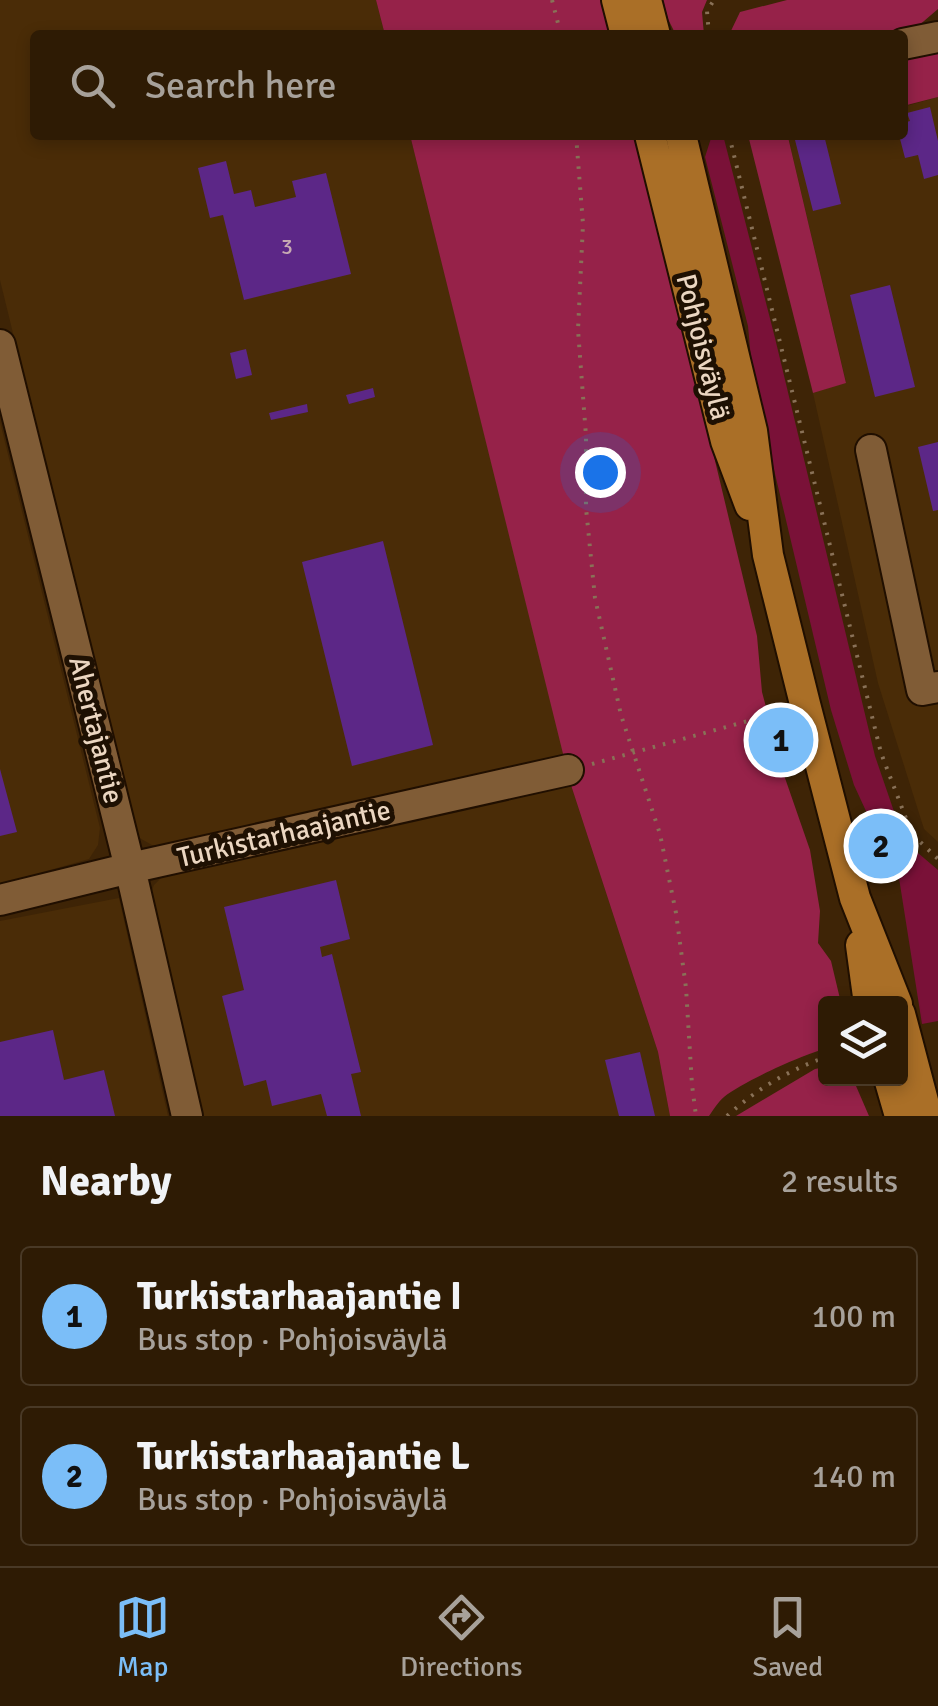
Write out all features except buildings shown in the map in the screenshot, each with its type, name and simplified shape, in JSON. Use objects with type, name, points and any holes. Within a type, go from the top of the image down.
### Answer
[{"type":"main road","points":[[617,0],[625,30]]},
{"type":"main road","points":[[646,0],[655,30]]},
{"type":"main road","name":"Pohjoisväylä","points":[[651,140],[726,441],[768,555],[855,898],[868,996]]},
{"type":"main road","name":"Pohjoisväylä","points":[[682,140],[752,432],[768,555]]},
{"type":"main road","name":"Pohjoisväylä","points":[[855,898],[894,996]]},
{"type":"main road","points":[[908,1045],[926,1116]]},
{"type":"main road","points":[[891,1086],[900,1116]]},
{"type":"street","points":[[908,43],[938,36]]},
{"type":"street","name":"Ahertajantie","points":[[0,345],[130,868],[187,1116]]},
{"type":"street","points":[[871,450],[933,696]]},
{"type":"street","name":"Turkistarhaajantie","points":[[0,900],[568,770]]},
{"type":"path","points":[[552,0],[560,30]]},
{"type":"path","points":[[709,30],[707,11],[714,0]]},
{"type":"path","points":[[576,140],[582,224],[578,330],[586,436],[586,508],[596,598],[621,715],[660,834],[676,913],[688,1004],[696,1116]]},
{"type":"path","points":[[730,140],[881,753],[912,834],[938,859]]},
{"type":"path","points":[[568,770],[776,713]]},
{"type":"path","points":[[881,846],[912,834]]},
{"type":"path","points":[[727,1116],[794,1068],[818,1060]]},
{"type":"shaded area","points":[[0,0],[376,0],[384,30],[30,30],[30,140],[411,140],[565,758],[170,847],[152,845],[136,836],[0,280]]},
{"type":"shaded area","points":[[376,0],[604,0],[612,30],[384,30]]},
{"type":"shaded area","points":[[663,0],[707,0],[702,12],[704,30],[674,30]]},
{"type":"shaded area","points":[[787,0],[938,0],[938,9],[917,27],[904,30],[731,30],[740,12]]},
{"type":"shaded area","points":[[938,52],[938,97],[908,105],[908,60]]},
{"type":"shaded area","points":[[938,97],[938,842],[924,829],[878,683],[813,393],[846,382],[789,140],[908,140],[908,106]]},
{"type":"shaded area","points":[[411,140],[638,140],[757,636],[762,692],[810,850],[820,911],[818,943],[831,961],[839,996],[818,996],[818,1052],[744,1084],[724,1097],[709,1116],[670,1116],[658,1052],[570,782]]},
{"type":"shaded area","points":[[710,140],[724,140],[875,756],[900,829],[889,835],[877,835],[854,785],[831,710],[753,381],[748,326],[705,157]]},
{"type":"shaded area","points":[[749,140],[789,140],[846,383],[813,393]]},
{"type":"shaded area","points":[[0,422],[100,828],[98,845],[89,859],[0,884]]},
{"type":"shaded area","points":[[570,782],[658,1052],[670,1116],[200,1116],[149,898],[154,885],[168,871]]},
{"type":"shaded area","points":[[918,853],[938,870],[938,1021],[922,1024],[896,859]]},
{"type":"shaded area","points":[[119,898],[168,1116],[0,1116],[0,921]]},
{"type":"shaded area","points":[[818,1068],[818,1086],[856,1086],[869,1116],[736,1116]]},
{"type":"place","name":"Turkistarhaajantie I","points":[[781,740]]},
{"type":"place","name":"Turkistarhaajantie L","points":[[881,846]]}]
